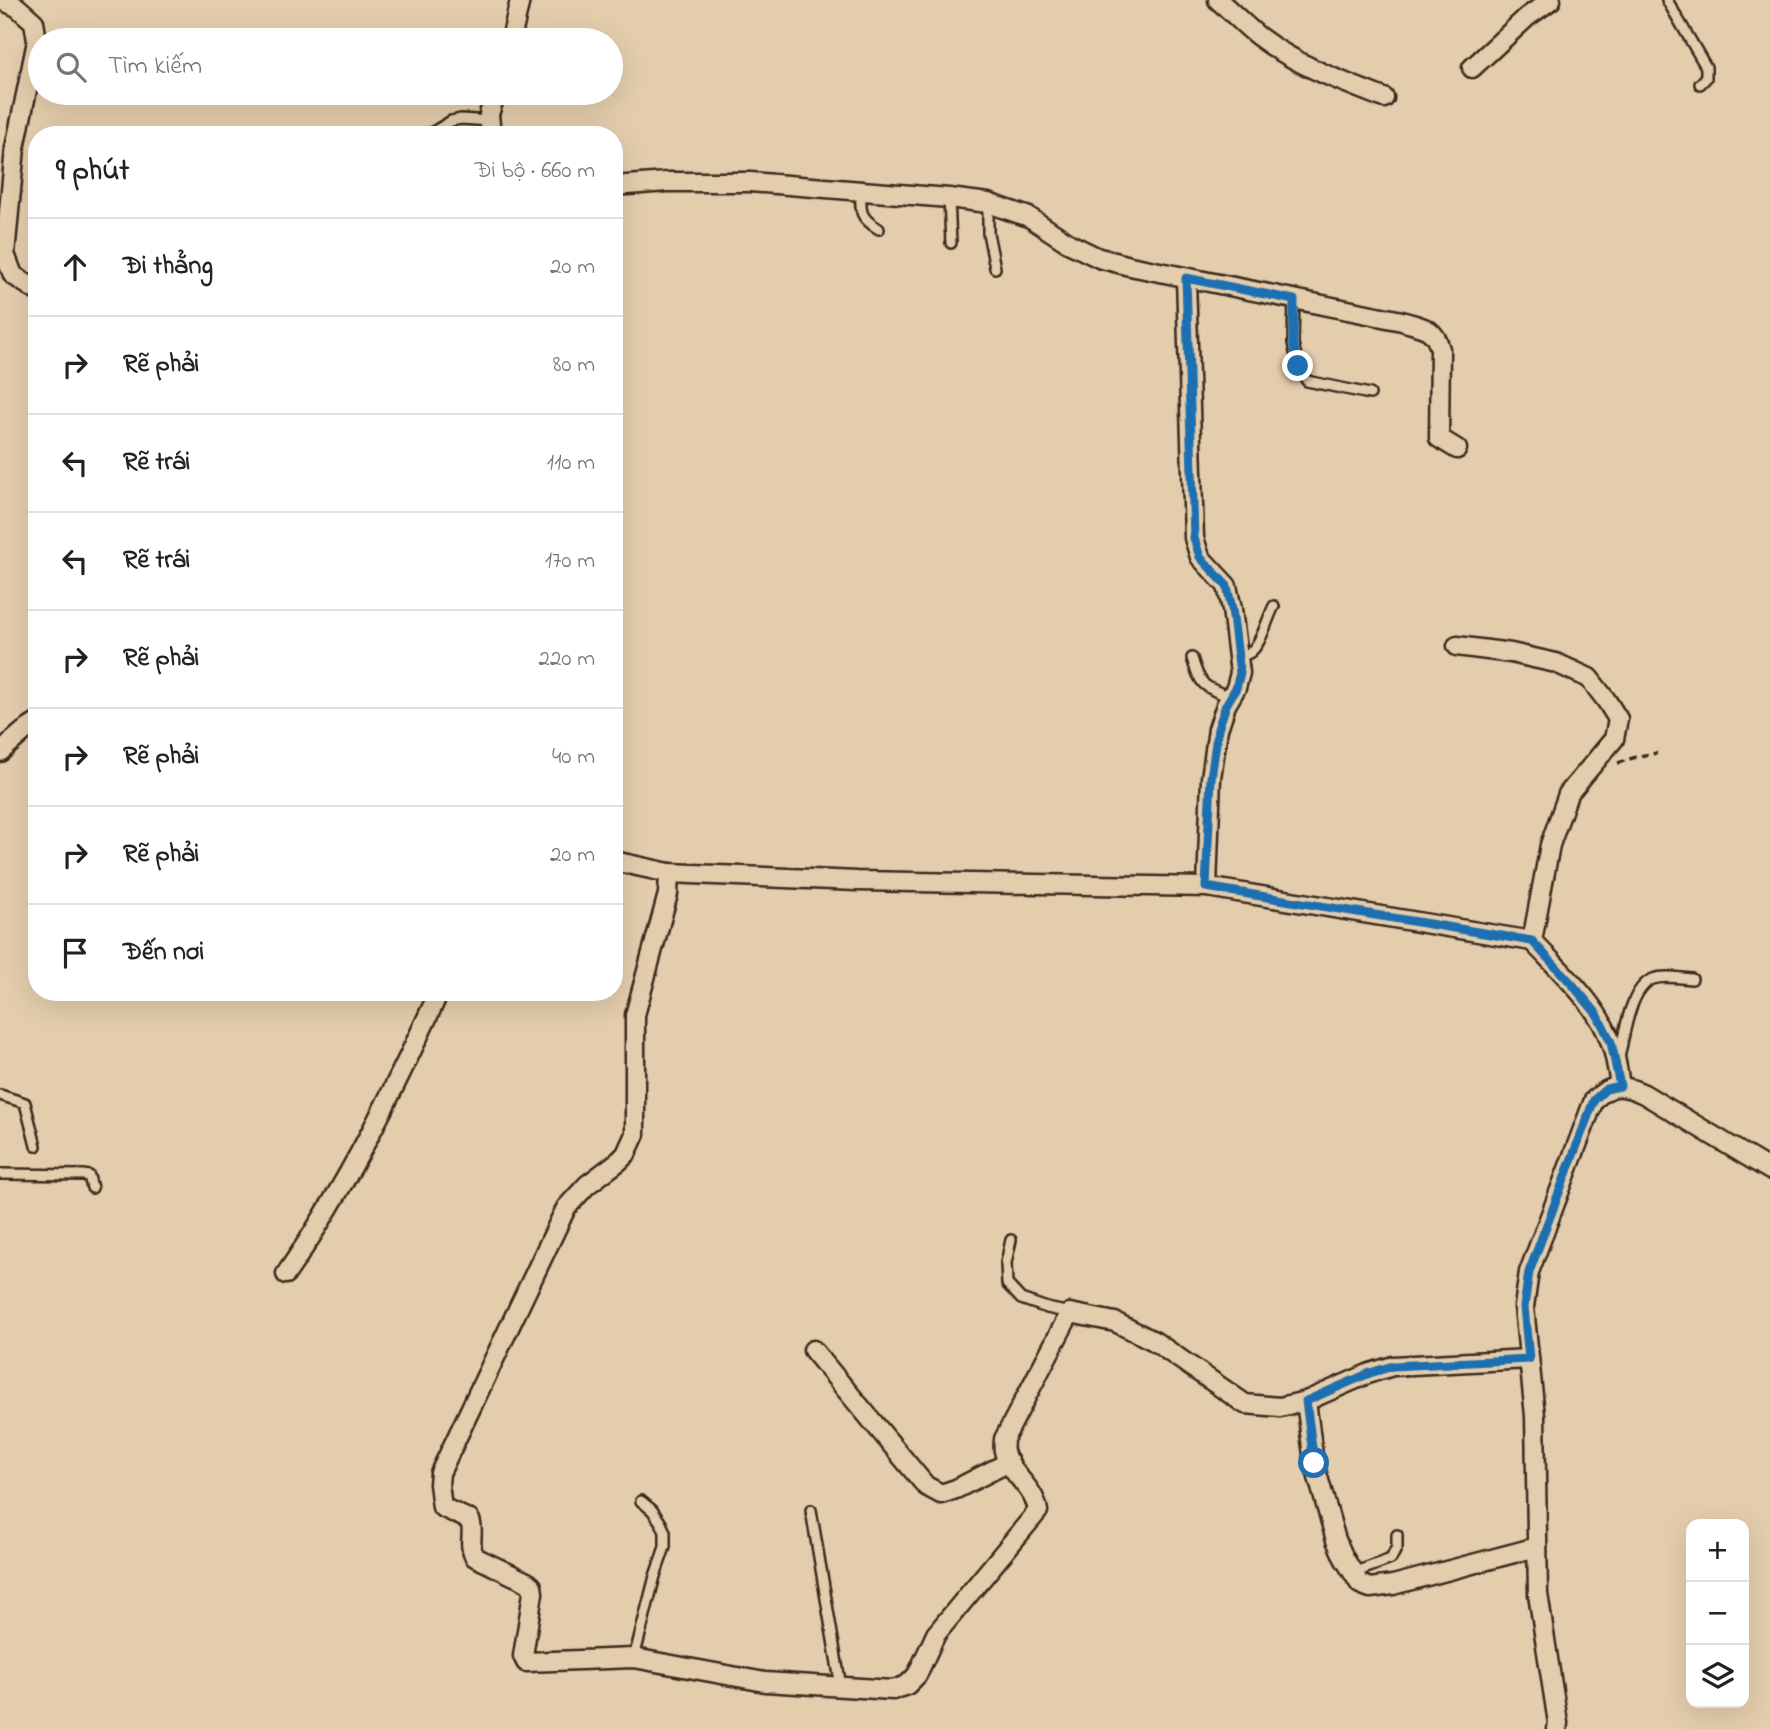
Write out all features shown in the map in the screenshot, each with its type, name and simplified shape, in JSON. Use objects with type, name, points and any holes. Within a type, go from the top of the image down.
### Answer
[{"type":"street","points":[[2,0],[18,7],[34,22],[35,28]]},
{"type":"street","points":[[514,28],[520,0]]},
{"type":"street","points":[[1218,0],[1258,36],[1298,62],[1384,98]]},
{"type":"street","points":[[1472,68],[1527,16],[1551,0]]},
{"type":"street","points":[[28,85],[15,148],[5,254],[13,275],[28,285]]},
{"type":"street","points":[[490,126],[492,105]]},
{"type":"street","points":[[623,185],[667,182],[750,183],[988,203],[1029,218],[1070,244],[1100,258],[1402,321],[1432,332],[1438,340],[1439,438],[1457,449]]},
{"type":"street","points":[[1186,278],[1194,538],[1200,557],[1227,586],[1240,673],[1218,729],[1213,766],[1206,887]]},
{"type":"street","points":[[1457,646],[1511,653],[1556,663],[1589,678],[1618,719],[1614,739],[1568,794],[1550,845],[1532,941]]},
{"type":"street","points":[[0,752],[28,729]]},
{"type":"street","points":[[623,863],[669,873],[857,881],[1206,887],[1532,941],[1597,1014],[1611,1042],[1620,1086]]},
{"type":"street","points":[[669,873],[667,894],[635,1015],[635,1134],[626,1154],[587,1185],[566,1208],[440,1473],[442,1507],[470,1520],[470,1544],[475,1557],[532,1586],[523,1656],[526,1662],[634,1658],[765,1682],[893,1690],[907,1685],[917,1675],[936,1634],[1038,1511],[1037,1501],[1004,1452],[1004,1439],[1070,1313],[1115,1322],[1154,1341],[1245,1404],[1280,1407],[1306,1401],[1393,1366],[1529,1359]]},
{"type":"street","points":[[286,1275],[311,1238],[365,1145],[435,1001]]},
{"type":"street","points":[[1557,1729],[1538,1594],[1535,1416],[1524,1307],[1529,1272],[1594,1100],[1606,1089],[1620,1086],[1630,1088],[1770,1170]]},
{"type":"street","points":[[813,1350],[926,1486],[941,1494],[1009,1462]]},
{"type":"street","points":[[1306,1401],[1314,1463],[1336,1540],[1360,1584],[1370,1588],[1381,1587],[1537,1547]]},
{"type":"lane","points":[[1667,0],[1706,66],[1706,78],[1700,84]]},
{"type":"lane","points":[[443,126],[461,119],[484,126]]},
{"type":"lane","points":[[861,191],[860,209],[864,218],[879,229]]},
{"type":"lane","points":[[949,198],[951,243]]},
{"type":"lane","points":[[988,203],[988,233],[995,268]]},
{"type":"lane","points":[[1294,300],[1293,343],[1298,366],[1307,382],[1370,394]]},
{"type":"lane","points":[[1238,658],[1252,652],[1274,606]]},
{"type":"lane","points":[[1192,658],[1197,677],[1202,683],[1209,689],[1231,697]]},
{"type":"lane","points":[[1617,1066],[1631,1008],[1643,985],[1655,978],[1692,979]]},
{"type":"lane","points":[[0,1095],[25,1103],[36,1146]]},
{"type":"lane","points":[[0,1174],[83,1175],[89,1176],[92,1188]]},
{"type":"lane","points":[[1011,1240],[1006,1264],[1007,1284],[1021,1299],[1070,1313]]},
{"type":"lane","points":[[634,1658],[665,1547],[665,1532],[661,1523],[652,1510],[641,1502]]},
{"type":"lane","points":[[811,1510],[841,1687]]},
{"type":"lane","points":[[1353,1573],[1391,1559],[1397,1547],[1397,1535]]},
{"type":"route","points":[[1298,366],[1293,343],[1294,300],[1186,278],[1194,538],[1200,557],[1227,586],[1240,673],[1218,729],[1211,778],[1206,887],[1532,941],[1597,1014],[1611,1042],[1620,1086],[1606,1089],[1594,1100],[1529,1272],[1524,1307],[1529,1359],[1393,1366],[1306,1401],[1314,1463]]}]
